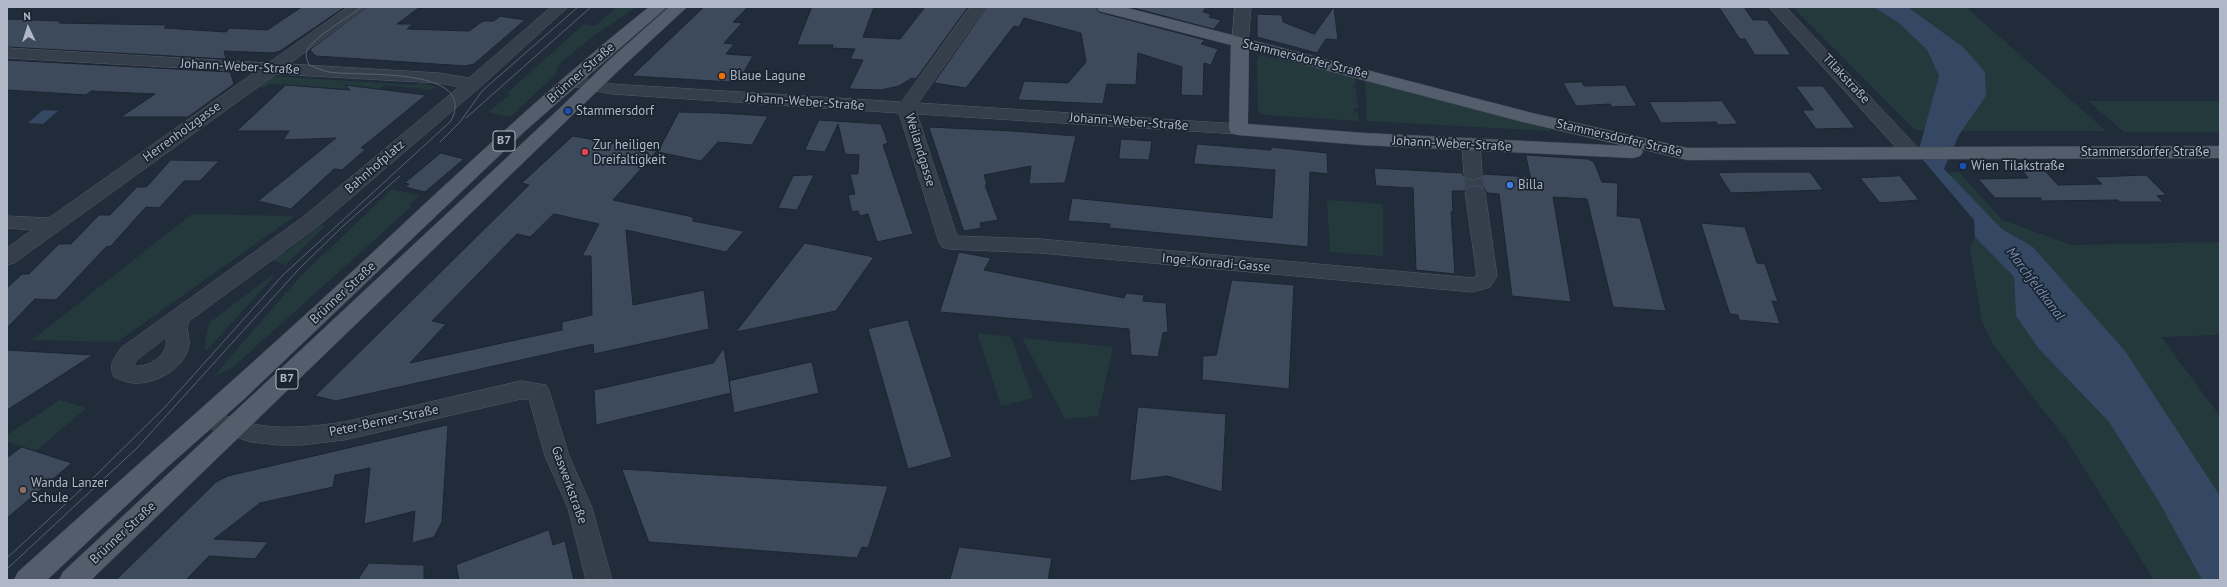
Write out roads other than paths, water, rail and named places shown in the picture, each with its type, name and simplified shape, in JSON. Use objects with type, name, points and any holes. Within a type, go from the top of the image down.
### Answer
[{"type":"main road","name":"Brünner Straße","points":[[28,580],[205,418],[235,394],[434,209],[472,170],[572,81],[659,7]]},
{"type":"main road","name":"Brünner Straße","points":[[73,580],[235,428],[594,85],[679,7]]},
{"type":"main road","name":"Stammersdorfer Straße","points":[[1105,7],[1530,118],[1687,154],[2220,152]]},
{"type":"main road","points":[[1238,129],[1240,43]]},
{"type":"main road","name":"Johann-Weber-Straße","points":[[1238,129],[1363,139],[1687,154]]},
{"type":"street","name":"Herrenholzgasse","points":[[7,258],[269,69],[358,7]]},
{"type":"street","name":"Bahnhofplatz","points":[[182,316],[310,222],[473,84],[560,7]]},
{"type":"street","name":"Weilandgasse","points":[[949,242],[906,108],[978,7]]},
{"type":"street","points":[[1240,43],[1242,7]]},
{"type":"street","name":"Tilakstraße","points":[[1777,7],[1916,153]]},
{"type":"street","name":"Johann-Weber-Straße","points":[[7,53],[438,78],[473,84]]},
{"type":"street","name":"Johann-Weber-Straße","points":[[572,81],[612,89],[1238,129]]},
{"type":"street","name":"Inge-Konradi-Gasse","points":[[949,242],[1040,246],[1473,285],[1483,282],[1487,276],[1474,183],[1471,144]]},
{"type":"street","points":[[7,222],[53,225]]},
{"type":"street","name":"Peter-Berner-Straße","points":[[205,418],[259,434],[293,436],[326,434],[521,390],[538,391]]},
{"type":"street","name":"Gaswerkstraße","points":[[538,391],[557,456],[580,508],[599,580]]},
{"type":"water","name":"Marchfeldkanal","points":[[1873,7],[1908,7],[1963,47],[1985,72],[1986,96],[1959,135],[1944,169],[2002,229],[2033,247],[2125,351],[2220,496],[2220,580],[2202,580],[2159,502],[2109,422],[2039,349],[2016,316],[2014,277],[1975,237],[1974,220],[1923,160],[1919,149],[1939,76],[1927,50],[1899,23]]},
{"type":"water","points":[[43,110],[58,111],[43,124],[28,123]]},
{"type":"tunnel","points":[[1473,174],[1475,192]]},
{"type":"tram line","points":[[7,558],[87,484],[165,407],[283,275],[451,121],[455,103],[448,90],[432,82],[411,77],[329,72],[309,65],[306,54],[307,50],[316,39],[362,7]]},
{"type":"tram line","points":[[440,142],[460,122],[482,91],[578,7]]},
{"type":"tram line","points":[[466,118],[591,7]]},
{"type":"tram line","points":[[7,569],[137,448],[299,269],[342,227],[400,176]]},
{"type":"place","name":"Blaue Lagune","points":[[722,76]]},
{"type":"place","name":"Stammersdorf","points":[[568,111]]},
{"type":"place","name":"Zur heiligen Dreifaltigkeit","points":[[585,152]]},
{"type":"place","name":"Wien Tilakstraße","points":[[1963,166]]},
{"type":"place","name":"Billa","points":[[1510,185]]},
{"type":"place","name":"Wanda Lanzer Schule","points":[[23,490]]}]
